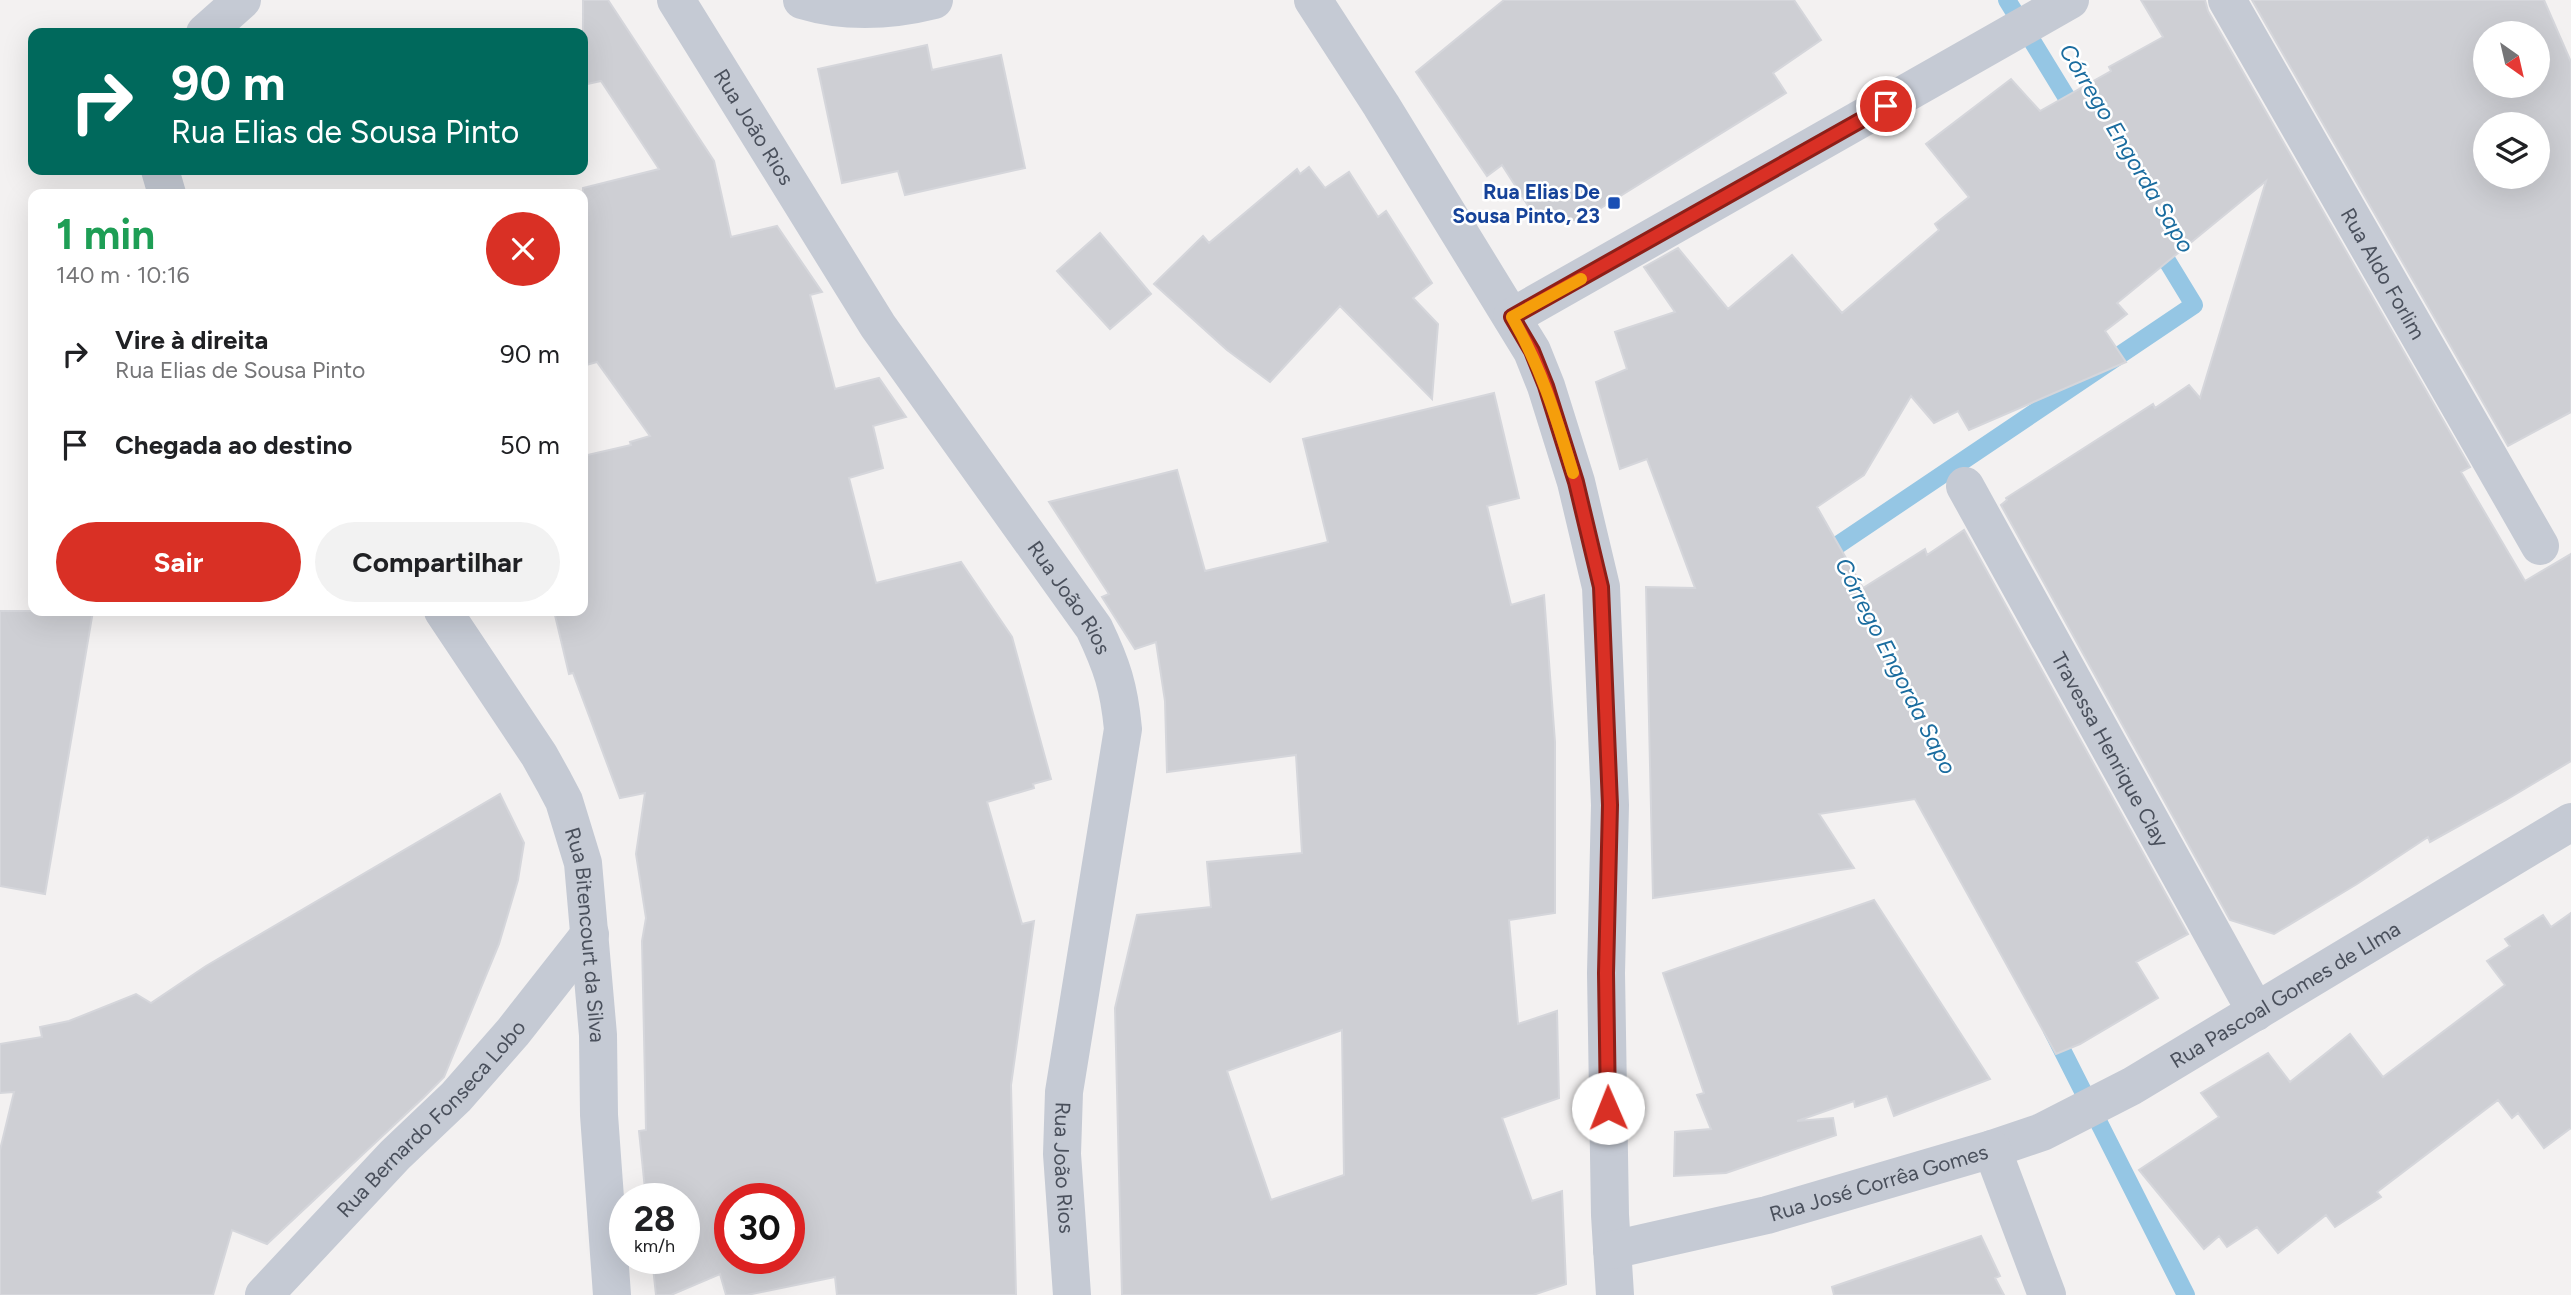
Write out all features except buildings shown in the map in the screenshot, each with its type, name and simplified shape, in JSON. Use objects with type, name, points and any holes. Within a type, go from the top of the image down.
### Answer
[{"type":"street","points":[[211,28],[242,0]]},
{"type":"street","name":"Rua João Rios","points":[[677,0],[878,326],[1094,628],[1119,691],[1123,729],[1064,1093],[1062,1154],[1072,1295]]},
{"type":"street","points":[[802,0],[826,7],[864,9],[908,6],[934,0]]},
{"type":"street","points":[[1313,0],[1381,105],[1532,351],[1546,386],[1576,482],[1601,587],[1610,805],[1606,973],[1615,1295]]},
{"type":"street","points":[[1512,317],[2070,0]]},
{"type":"street","name":"Rua Aldo Forlim","points":[[2227,0],[2540,546]]},
{"type":"street","name":"Travessa Henrique Clay","points":[[1965,486],[2256,1012]]},
{"type":"street","name":"Rua Bitencourt da Silva","points":[[446,616],[539,755],[564,801],[583,863],[598,1035],[599,1115],[612,1295]]},
{"type":"street","name":"Rua Pascoal Gomes de LIma","points":[[1992,1149],[2042,1132],[2087,1111],[2571,822]]},
{"type":"street","name":"Rua Bernardo Fonseca Lobo","points":[[264,1295],[396,1155],[456,1097],[513,1032],[590,934]]},
{"type":"street","name":"Rua José Corrêa Gomes","points":[[1612,1250],[1767,1215],[1992,1149],[2047,1295]]},
{"type":"waterway","name":"Córrego Engorda Sapo","points":[[2007,0],[2078,116]]},
{"type":"waterway","name":"Córrego Engorda Sapo","points":[[1820,557],[2194,305],[2155,241]]},
{"type":"waterway","name":"Córrego Engorda Sapo","points":[[2052,1030],[2186,1295]]},
{"type":"slow traffic","points":[[1573,473],[1546,386],[1532,351],[1512,317],[1581,279]]},
{"type":"place","name":"Rua Elias De Sousa Pinto, 23","points":[[1614,203]]},
{"type":"route","points":[[1608,1108],[1606,973],[1610,805],[1601,587],[1576,482],[1546,386],[1532,351],[1512,317],[1886,106]]}]
